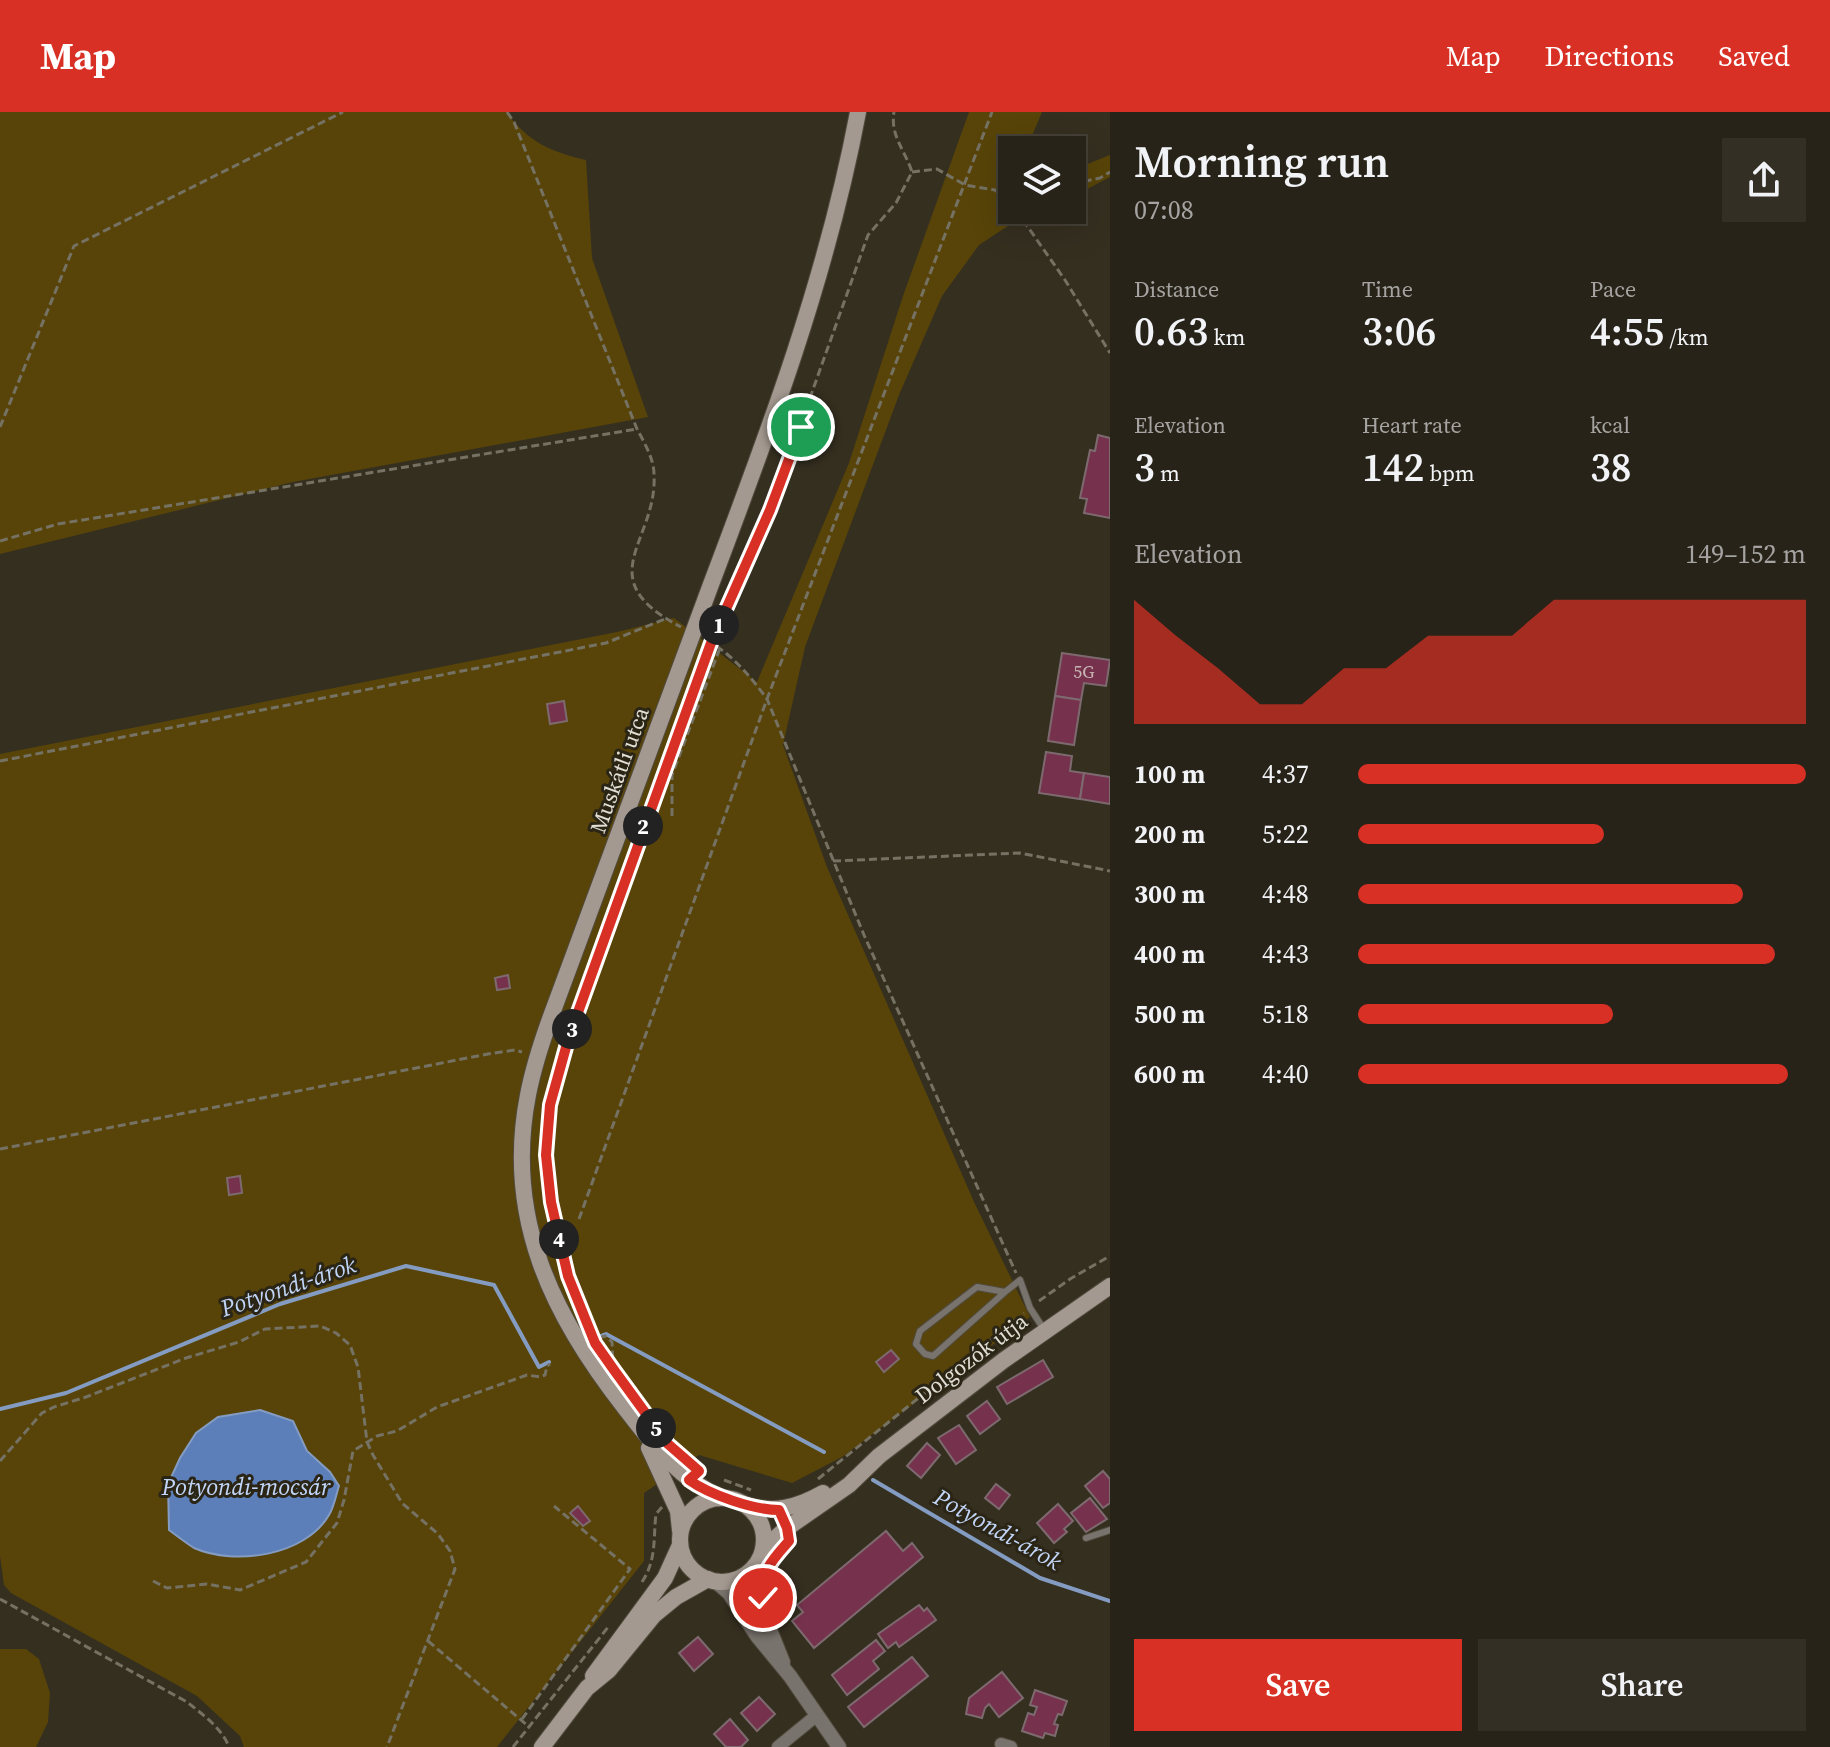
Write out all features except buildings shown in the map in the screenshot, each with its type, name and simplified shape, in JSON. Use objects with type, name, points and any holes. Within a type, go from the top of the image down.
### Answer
[{"type":"main road","name":"Muskátli utca","points":[[721,1497],[689,1480],[665,1457],[576,1339],[557,1305],[533,1247],[523,1189],[522,1138],[527,1096],[537,1056],[785,387],[821,273],[858,112]]},
{"type":"main road","name":"Dolgozók útja","points":[[745,1504],[763,1510],[779,1510],[813,1498],[862,1470],[1045,1331],[1110,1286]]},
{"type":"main road","name":"Muskátli utca","points":[[641,1428],[678,1511],[680,1538]]},
{"type":"main road","name":"Dolgozók útja","points":[[763,1549],[787,1528],[849,1485],[862,1470]]},
{"type":"main road","points":[[542,1747],[587,1688],[596,1668],[665,1578],[686,1518],[695,1507],[721,1497],[745,1504],[760,1520],[764,1535],[763,1549],[753,1568],[732,1581],[711,1580],[676,1597],[654,1615],[609,1670],[587,1688]]},
{"type":"main road","points":[[680,1538],[689,1566],[711,1580]]},
{"type":"street","points":[[753,1568],[756,1595],[790,1676]]},
{"type":"street","points":[[711,1580],[729,1593],[771,1656],[790,1676],[839,1747]]},
{"type":"street","points":[[778,1747],[817,1715]]},
{"type":"lane","points":[[1005,1292],[977,1287],[920,1331],[916,1344],[925,1354],[933,1356],[1020,1280],[1030,1308],[1045,1331]]},
{"type":"lane","points":[[1086,1538],[1110,1530]]},
{"type":"path","points":[[0,427],[74,246],[343,112]]},
{"type":"path","points":[[0,761],[606,643],[665,619],[647,603],[633,584],[631,565],[651,504],[655,473],[514,122],[507,112]]},
{"type":"path","points":[[590,1329],[568,1276],[551,1202],[546,1155],[550,1105],[568,1040],[711,643],[770,510],[868,235],[896,203],[912,172],[895,139],[894,112]]},
{"type":"path","points":[[579,1219],[767,699],[992,112]]},
{"type":"path","points":[[912,172],[937,169],[965,185],[998,190]]},
{"type":"path","points":[[1086,181],[1110,172]]},
{"type":"path","points":[[995,190],[998,193]]},
{"type":"path","points":[[1026,224],[1110,353]]},
{"type":"path","points":[[0,541],[58,524],[637,429]]},
{"type":"path","points":[[711,643],[751,676],[767,699],[833,861],[1020,1280]]},
{"type":"path","points":[[672,816],[672,775],[720,648]]},
{"type":"path","points":[[833,861],[1020,853],[1110,871]]},
{"type":"path","points":[[0,1149],[488,1054],[515,1050],[537,1056]]},
{"type":"path","points":[[812,1483],[1030,1308],[1070,1279],[1110,1256]]},
{"type":"path","points":[[0,1461],[34,1422],[54,1407],[186,1358],[239,1342],[265,1329],[320,1326],[336,1333],[350,1345],[358,1367],[367,1442],[402,1503],[438,1534],[450,1551],[455,1569],[387,1747]]},
{"type":"path","points":[[599,1338],[605,1336],[612,1342],[614,1370],[608,1361]]},
{"type":"path","points":[[153,1581],[167,1588],[207,1584],[240,1590],[306,1562],[337,1523],[353,1451],[377,1436],[397,1431],[451,1401],[527,1375],[545,1375],[550,1364]]},
{"type":"path","points":[[714,1477],[761,1493]]},
{"type":"path","points":[[637,1589],[651,1569],[655,1552],[656,1514],[671,1498]]},
{"type":"path","points":[[522,1719],[630,1569],[554,1506]]},
{"type":"path","points":[[0,1599],[187,1702],[208,1719],[229,1747]]},
{"type":"path","points":[[513,1747],[614,1621]]},
{"type":"path","points":[[428,1641],[528,1726]]},
{"type":"shaded area","points":[[0,112],[507,112],[523,131],[541,144],[586,160],[592,258],[648,417],[293,482],[0,554]]},
{"type":"shaded area","points":[[969,112],[1042,112],[1032,136],[998,136],[998,224],[1011,224],[979,245],[942,296],[899,395],[805,647],[783,745],[827,867],[975,1204],[1030,1317],[842,1457],[792,1483],[699,1455],[644,1493],[644,1561],[497,1747],[244,1747],[240,1736],[197,1696],[11,1593],[4,1585],[0,1556],[0,754],[617,632],[674,618],[757,682],[849,463],[903,296]],"holes":[[[293,1421],[307,1451],[169,1530],[168,1483],[180,1458]]]},
{"type":"shaded area","points":[[1110,155],[1110,177],[1086,190],[1086,165]]},
{"type":"shaded area","points":[[0,1649],[26,1649],[39,1659],[50,1693],[48,1722],[36,1747],[0,1747]]},
{"type":"water","name":"Potyondi-mocsár","points":[[260,1410],[293,1421],[307,1451],[330,1472],[339,1486],[331,1512],[318,1529],[304,1540],[268,1554],[229,1556],[194,1548],[169,1530],[168,1484],[180,1458],[196,1433],[218,1417]]},
{"type":"waterway","name":"Potyondi-árok","points":[[0,1409],[66,1393],[280,1304],[406,1266],[494,1285],[539,1367],[549,1362]]},
{"type":"waterway","name":"Potyondi-árok","points":[[598,1337],[606,1334],[824,1452]]},
{"type":"waterway","name":"Potyondi-árok","points":[[873,1480],[1040,1578],[1110,1601]]},
{"type":"route","points":[[763,1598],[761,1583],[768,1565],[789,1541],[779,1510],[763,1510],[721,1497],[689,1480],[699,1471],[668,1444],[595,1343],[568,1276],[551,1202],[546,1155],[550,1105],[568,1040],[711,643],[770,510],[801,427]]}]
